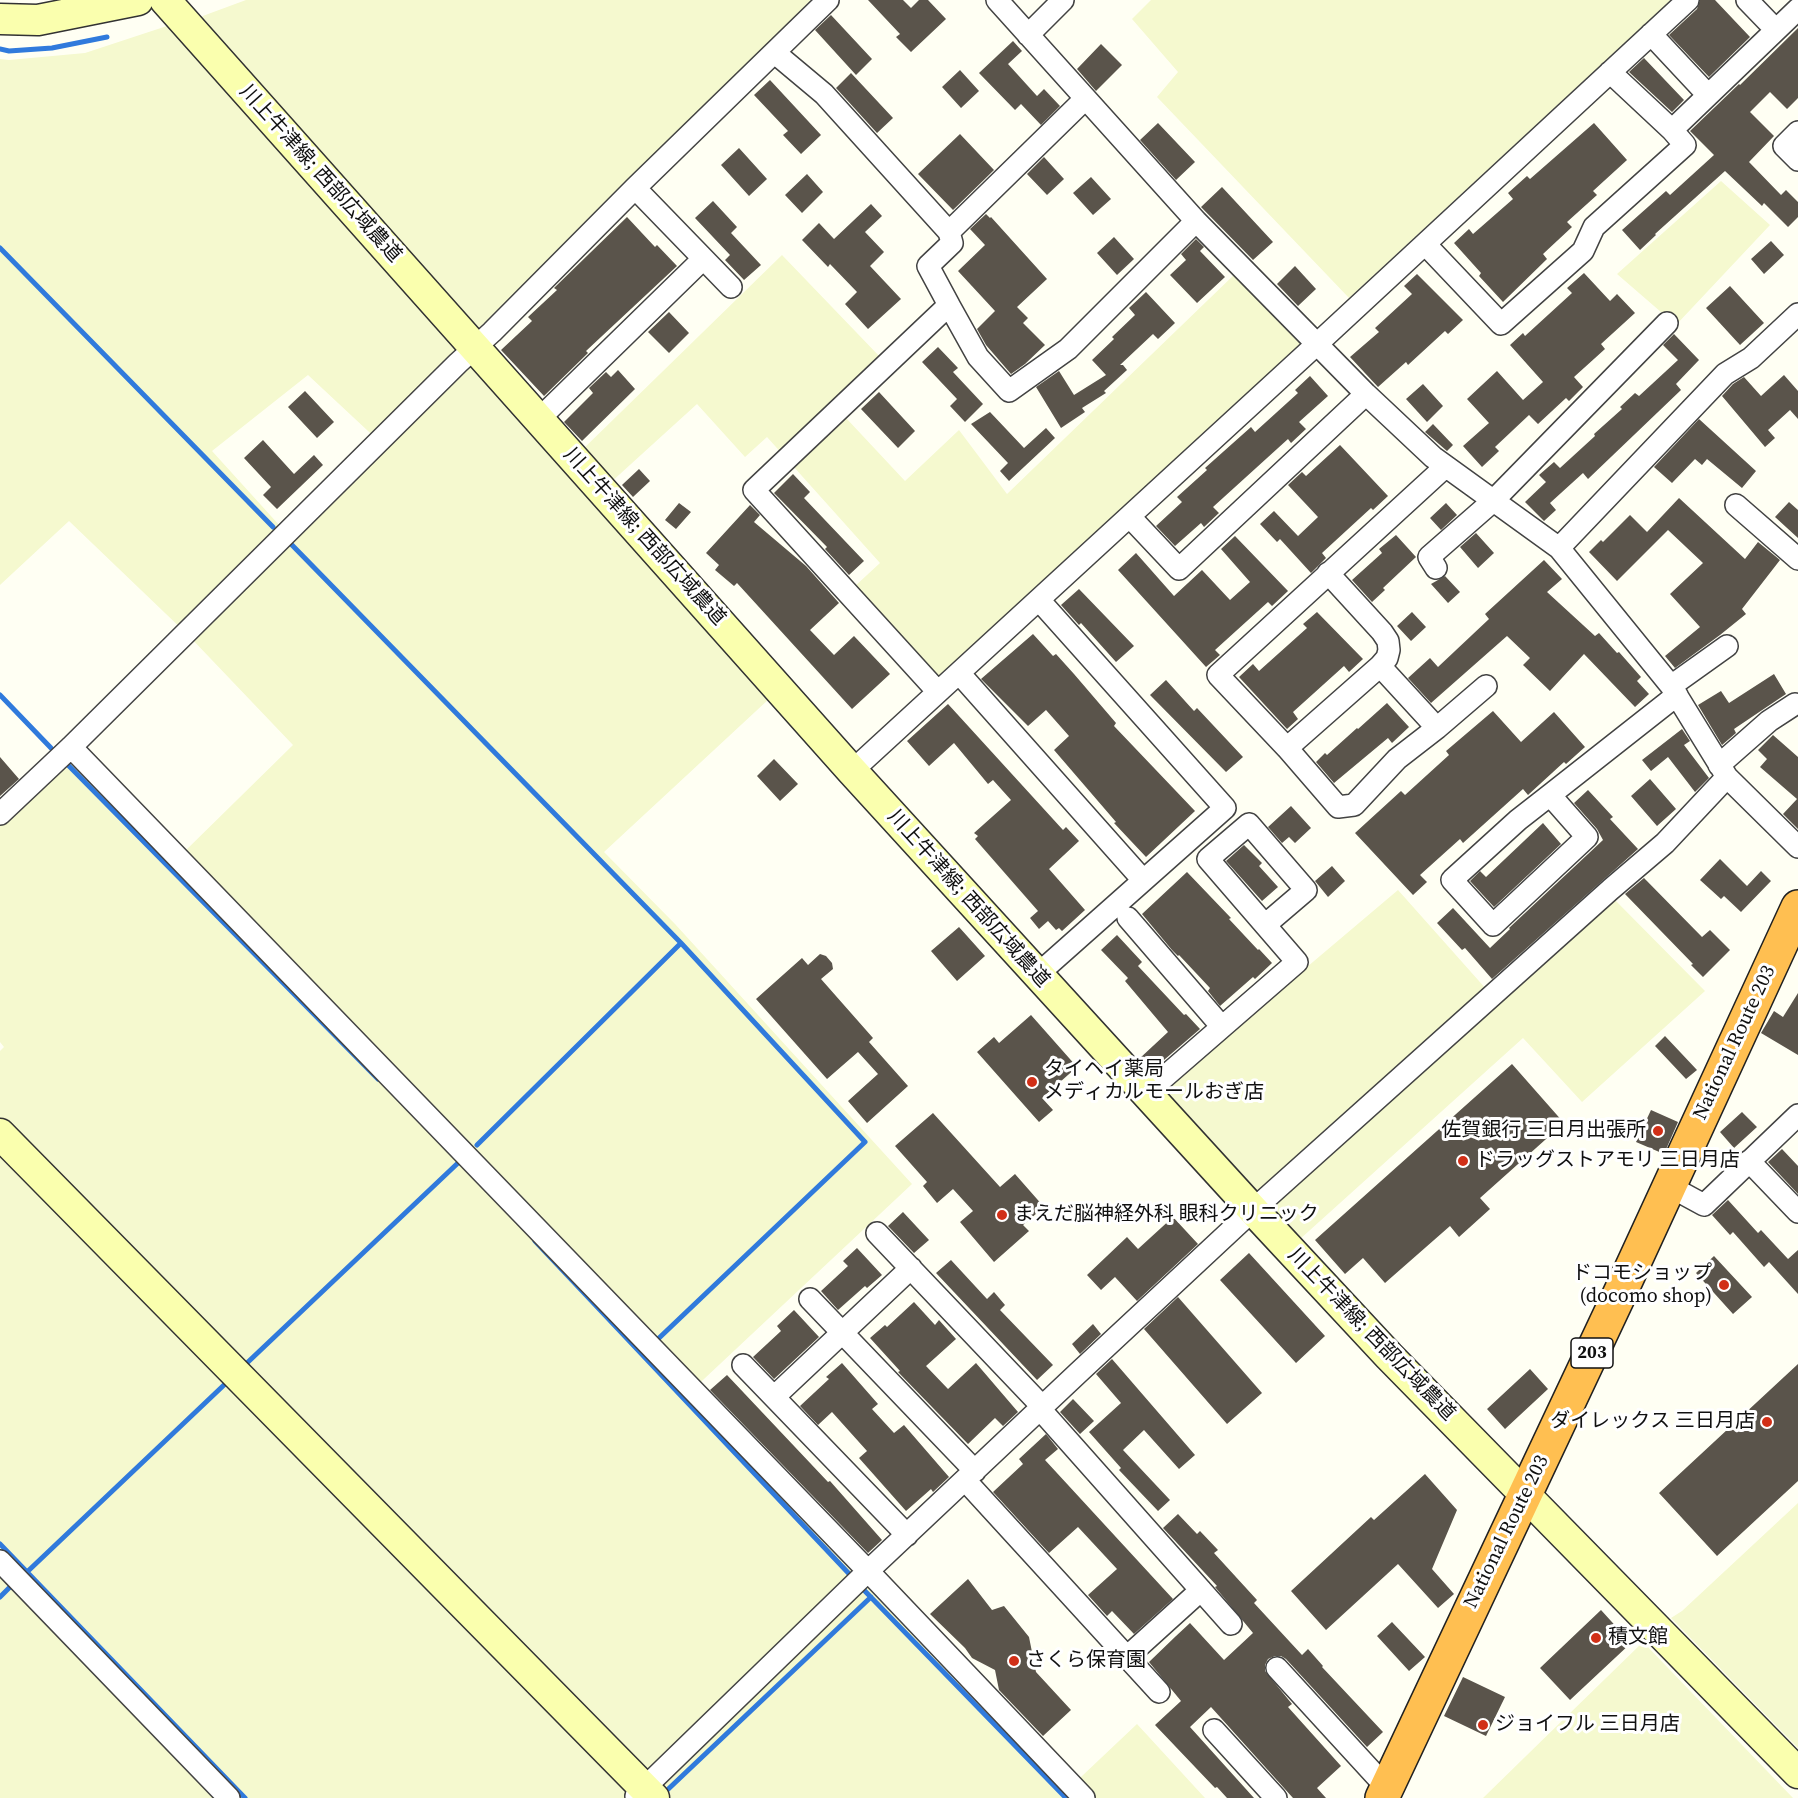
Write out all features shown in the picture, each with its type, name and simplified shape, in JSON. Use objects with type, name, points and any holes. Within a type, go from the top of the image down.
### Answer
[{"type":"highway","name":"National Route 203","points":[[1384,1793],[1526,1494],[1798,907]]},
{"type":"main road","points":[[0,19],[38,20],[138,0]]},
{"type":"main road","name":"川上牛津線; 西部広域農道","points":[[165,0],[852,771],[1253,1210],[1389,1356],[1586,1554],[1798,1773]]},
{"type":"main road","points":[[0,1134],[644,1795]]},
{"type":"street","points":[[0,814],[71,747],[828,0]]},
{"type":"street","points":[[997,0],[1196,221],[1366,394],[1445,467],[1559,548],[1674,691],[1723,771],[1798,846]]},
{"type":"street","points":[[1028,35],[1063,0]]},
{"type":"street","points":[[852,771],[1688,0]]},
{"type":"street","points":[[1747,0],[1776,30]]},
{"type":"street","points":[[1672,130],[1798,9]]},
{"type":"street","points":[[1651,34],[1708,95]]},
{"type":"street","points":[[775,53],[825,93],[949,232],[952,243],[928,266],[978,357],[1009,391],[1068,349],[1196,221]]},
{"type":"street","points":[[1425,244],[1501,324],[1583,251],[1594,227],[1685,145],[1610,72]]},
{"type":"street","points":[[949,232],[1085,99]]},
{"type":"street","points":[[1798,132],[1784,146],[1798,160]]},
{"type":"street","points":[[635,188],[731,288]]},
{"type":"street","points":[[539,419],[703,259]]},
{"type":"street","points":[[938,692],[754,490],[949,305]]},
{"type":"street","points":[[1559,548],[1725,374],[1751,358],[1798,314]]},
{"type":"street","points":[[1436,568],[1429,557],[1493,501],[1667,323]]},
{"type":"street","points":[[1130,517],[1179,569],[1366,394]]},
{"type":"street","points":[[1445,467],[1218,675],[1287,748],[1338,807],[1354,805],[1397,759],[1486,686]]},
{"type":"street","points":[[1736,505],[1798,559]]},
{"type":"street","points":[[1287,748],[1380,666],[1387,658],[1389,650],[1388,641],[1328,573]]},
{"type":"street","points":[[1038,974],[1225,808],[1039,600]]},
{"type":"street","points":[[1550,795],[1587,837],[1493,925],[1452,880],[1518,820],[1727,646]]},
{"type":"street","points":[[1380,666],[1437,728]]},
{"type":"street","points":[[959,673],[1143,880]]},
{"type":"street","points":[[644,1795],[868,1571],[1040,1408],[1253,1210],[1665,843],[1723,771],[1769,721],[1795,704]]},
{"type":"street","points":[[71,747],[868,1571],[1084,1798]]},
{"type":"street","points":[[1146,1093],[1297,962],[1265,926],[1208,859],[1248,824],[1306,890],[1265,926]]},
{"type":"street","points":[[1128,918],[1222,1027]]},
{"type":"street","points":[[1669,1186],[1704,1205],[1797,1118]]},
{"type":"street","points":[[1749,1161],[1798,1212]]},
{"type":"street","points":[[877,1233],[1036,1400],[1040,1408],[1231,1624]]},
{"type":"street","points":[[774,1397],[911,1268]]},
{"type":"street","points":[[810,1299],[970,1475],[1159,1692]]},
{"type":"street","points":[[743,1365],[907,1535]]},
{"type":"street","points":[[0,1560],[229,1798]]},
{"type":"street","points":[[1127,1657],[1200,1590]]},
{"type":"street","points":[[1277,1668],[1384,1793]]},
{"type":"street","points":[[1214,1730],[1276,1798]]},
{"type":"green space","points":[[246,0],[811,0],[477,330],[200,17]]},
{"type":"green space","points":[[1151,0],[1671,0],[1349,298],[1157,97],[1178,72],[1132,19]]},
{"type":"green space","points":[[170,25],[769,699],[604,852],[675,924],[912,1184],[688,1394],[1064,1793],[1137,1724],[1205,1798],[668,1798],[0,1118],[0,1051],[4,1047],[0,1042],[0,821],[80,752],[182,854],[293,745],[189,636],[69,521],[0,585],[0,59],[85,53]],"holes":[[[308,375],[383,445],[290,537],[212,451]]]},
{"type":"green space","points":[[1721,181],[1770,225],[1676,325],[1617,274]]},
{"type":"green space","points":[[782,255],[881,358],[832,403],[905,481],[959,430],[1007,494],[1237,272],[1303,345],[939,683],[854,587],[880,563],[767,437],[745,457],[697,404],[609,484],[580,452]]},
{"type":"green space","points":[[1398,890],[1495,999],[1613,898],[1705,991],[1582,1102],[1523,1038],[1299,1240],[1158,1093]]},
{"type":"green space","points":[[0,1152],[641,1798],[0,1798]]},
{"type":"green space","points":[[1798,1503],[1798,1748],[1671,1618],[1682,1611]]},
{"type":"green space","points":[[1643,1642],[1793,1798],[1483,1798],[1568,1715]]},
{"type":"building","points":[[868,0],[903,0],[911,8],[919,0],[928,0],[946,19],[911,52],[896,37],[900,34]]},
{"type":"building","points":[[1700,0],[1715,0],[1750,37],[1709,77],[1669,35],[1697,9]]},
{"type":"building","points":[[831,15],[872,59],[856,75],[815,30]]},
{"type":"building","points":[[1798,28],[1798,98],[1787,109],[1770,92],[1750,112],[1774,136],[1749,162],[1781,195],[1786,190],[1798,202],[1798,217],[1788,227],[1764,203],[1762,206],[1725,171],[1640,250],[1622,230],[1666,191],[1670,195],[1714,155],[1690,131]]},
{"type":"building","points":[[1013,41],[1022,51],[1008,64],[1037,96],[1044,89],[1060,106],[1041,125],[1021,104],[1015,110],[979,73]]},
{"type":"building","points":[[1101,44],[1122,65],[1096,91],[1077,69]]},
{"type":"building","points":[[1644,58],[1684,100],[1672,112],[1629,72]]},
{"type":"building","points":[[960,70],[979,91],[961,108],[942,87]]},
{"type":"building","points":[[851,73],[893,118],[877,133],[836,88]]},
{"type":"building","points":[[770,80],[821,135],[801,154],[783,135],[788,131],[754,95]]},
{"type":"building","points":[[1158,123],[1195,162],[1176,180],[1140,140]]},
{"type":"building","points":[[1594,123],[1627,160],[1593,191],[1597,195],[1567,222],[1572,227],[1543,254],[1547,259],[1503,302],[1479,276],[1481,273],[1454,243],[1469,229],[1473,234],[1513,199],[1508,193],[1527,176],[1530,179]]},
{"type":"building","points":[[960,134],[994,170],[953,210],[918,174]]},
{"type":"building","points":[[739,148],[767,179],[749,196],[721,165]]},
{"type":"building","points":[[1044,157],[1064,179],[1047,195],[1027,174]]},
{"type":"building","points":[[807,174],[823,192],[802,213],[785,195]]},
{"type":"building","points":[[1091,177],[1111,199],[1093,215],[1073,193]]},
{"type":"building","points":[[1222,187],[1273,242],[1253,260],[1201,207]]},
{"type":"building","points":[[713,201],[737,227],[731,233],[761,265],[744,280],[725,260],[730,255],[695,218]]},
{"type":"building","points":[[871,204],[882,216],[865,232],[884,252],[870,266],[901,299],[868,329],[845,304],[857,292],[802,240],[819,223],[834,239]]},
{"type":"building","points":[[986,214],[1047,279],[1017,307],[1028,318],[1023,323],[1045,345],[1011,374],[986,345],[977,329],[995,311],[958,271],[985,245],[970,229]]},
{"type":"building","points":[[627,217],[655,247],[657,245],[677,266],[586,351],[588,353],[544,396],[501,350],[532,321],[528,317],[557,290],[554,288]]},
{"type":"building","points":[[1114,237],[1134,259],[1117,275],[1097,253]]},
{"type":"building","points":[[1196,239],[1204,247],[1200,251],[1225,277],[1197,303],[1170,275],[1186,260],[1181,254]]},
{"type":"building","points":[[1771,241],[1784,255],[1764,274],[1751,259]]},
{"type":"building","points":[[1295,266],[1316,289],[1298,306],[1277,284]]},
{"type":"building","points":[[1584,273],[1610,301],[1617,294],[1635,313],[1601,344],[1605,349],[1574,377],[1583,387],[1569,401],[1566,398],[1538,424],[1529,415],[1495,447],[1499,451],[1482,467],[1463,446],[1489,423],[1467,399],[1497,371],[1523,400],[1543,382],[1510,345],[1523,333],[1525,336],[1572,293],[1567,288]]},
{"type":"building","points":[[1417,274],[1463,320],[1448,334],[1445,331],[1408,365],[1406,362],[1378,387],[1350,357],[1379,332],[1375,328],[1412,294],[1404,286]]},
{"type":"building","points":[[1730,286],[1764,323],[1740,345],[1706,308]]},
{"type":"building","points":[[1146,292],[1175,323],[1158,339],[1153,334],[1120,365],[1127,370],[1104,391],[1106,393],[1082,408],[1085,412],[1061,428],[1036,387],[1059,371],[1074,395],[1106,375],[1092,360],[1135,315],[1129,308]]},
{"type":"building","points":[[669,312],[689,333],[669,353],[648,332]]},
{"type":"building","points":[[1674,334],[1699,360],[1676,384],[1681,390],[1588,479],[1583,473],[1550,503],[1556,510],[1544,521],[1525,502],[1546,482],[1539,475],[1554,462],[1560,468],[1622,409],[1620,407],[1635,393],[1639,396],[1678,360],[1663,345]]},
{"type":"building","points":[[938,347],[958,368],[953,372],[983,404],[965,422],[950,406],[957,399],[922,362]]},
{"type":"building","points":[[618,370],[635,389],[582,441],[564,422],[593,393],[589,388],[606,372],[611,377]]},
{"type":"building","points":[[1784,375],[1798,391],[1798,419],[1790,410],[1768,430],[1775,438],[1765,447],[1722,396],[1733,384],[1744,377],[1761,396]]},
{"type":"building","points":[[1310,376],[1328,396],[1299,422],[1306,429],[1291,443],[1288,439],[1213,507],[1219,513],[1204,527],[1201,523],[1175,546],[1156,526],[1182,502],[1177,497],[1207,470],[1205,468],[1251,427],[1255,432],[1298,393],[1295,390]]},
{"type":"building","points":[[1423,384],[1443,406],[1427,422],[1406,399]]},
{"type":"building","points":[[305,391],[334,422],[317,438],[288,407]]},
{"type":"building","points":[[879,392],[915,431],[898,448],[861,409]]},
{"type":"building","points":[[990,412],[1024,448],[1046,428],[1055,438],[1009,481],[1000,471],[1008,463],[971,424]]},
{"type":"building","points":[[1699,419],[1756,471],[1742,488],[1707,459],[1702,465],[1695,459],[1672,483],[1654,467]]},
{"type":"building","points":[[1433,424],[1453,445],[1447,451],[1425,432]]},
{"type":"building","points":[[263,440],[294,474],[314,455],[323,465],[277,509],[263,495],[271,487],[244,458]]},
{"type":"building","points":[[1340,445],[1388,496],[1373,510],[1371,508],[1322,553],[1326,558],[1311,573],[1280,539],[1277,542],[1260,524],[1274,511],[1298,536],[1318,517],[1288,485],[1302,472],[1306,476]]},
{"type":"building","points":[[639,469],[650,481],[633,497],[622,485]]},
{"type":"building","points":[[793,474],[810,492],[804,498],[864,561],[849,575],[825,549],[827,547],[774,493]]},
{"type":"building","points":[[1679,498],[1745,559],[1758,542],[1780,560],[1742,609],[1746,614],[1675,668],[1665,656],[1700,627],[1670,594],[1703,563],[1668,530],[1617,581],[1589,552],[1601,540],[1603,542],[1630,515],[1647,532]]},
{"type":"building","points":[[1789,502],[1798,510],[1798,538],[1775,517]]},
{"type":"building","points":[[679,503],[691,512],[676,529],[665,520]]},
{"type":"building","points":[[1446,503],[1457,515],[1441,530],[1430,518]]},
{"type":"building","points":[[750,505],[760,515],[754,522],[806,566],[839,603],[810,630],[834,655],[854,636],[890,674],[852,709],[737,583],[734,586],[715,570],[719,565],[706,553]]},
{"type":"building","points":[[1476,533],[1494,553],[1478,568],[1460,547]]},
{"type":"building","points":[[1396,535],[1416,557],[1383,588],[1385,590],[1372,602],[1352,580],[1382,553],[1379,549]]},
{"type":"building","points":[[1235,536],[1288,591],[1272,606],[1268,602],[1215,650],[1220,655],[1206,667],[1118,570],[1136,553],[1174,596],[1202,570],[1230,600],[1250,582],[1221,549]]},
{"type":"building","points":[[1544,560],[1562,579],[1547,592],[1595,636],[1599,633],[1617,653],[1619,652],[1641,677],[1637,681],[1649,694],[1635,707],[1584,654],[1550,691],[1523,665],[1530,658],[1507,636],[1431,703],[1408,678],[1430,658],[1438,667],[1489,619],[1485,614]]},
{"type":"building","points":[[1445,576],[1460,592],[1448,603],[1431,584]]},
{"type":"building","points":[[1079,589],[1134,646],[1116,662],[1081,623],[1079,625],[1061,605]]},
{"type":"building","points":[[1317,612],[1363,659],[1349,672],[1344,666],[1293,712],[1298,719],[1287,729],[1239,677],[1253,664],[1259,671],[1307,628],[1303,624]]},
{"type":"building","points":[[1412,612],[1426,627],[1411,641],[1397,626]]},
{"type":"building","points":[[1033,634],[1053,656],[1056,654],[1116,723],[1114,726],[1195,811],[1146,857],[1114,823],[1116,822],[1054,750],[1069,736],[1046,710],[1028,726],[981,679]]},
{"type":"building","points":[[1774,674],[1786,694],[1734,729],[1736,733],[1722,745],[1698,705],[1721,691],[1729,703]]},
{"type":"building","points":[[1166,680],[1194,711],[1197,708],[1243,757],[1226,772],[1150,695]]},
{"type":"building","points":[[1387,703],[1409,727],[1392,743],[1388,738],[1334,783],[1316,762]]},
{"type":"building","points":[[948,704],[1063,830],[1066,827],[1079,841],[1049,869],[1085,910],[1062,931],[1059,928],[1056,930],[1048,921],[1039,929],[1030,918],[1038,911],[975,839],[978,836],[974,833],[1011,800],[993,780],[988,784],[954,743],[929,766],[907,741]]},
{"type":"building","points":[[1493,711],[1521,742],[1554,712],[1585,747],[1566,764],[1564,762],[1528,795],[1523,789],[1463,843],[1460,839],[1420,875],[1427,882],[1413,895],[1355,833],[1401,791],[1405,795],[1449,755],[1446,751]]},
{"type":"building","points":[[1682,729],[1690,741],[1684,745],[1709,778],[1695,792],[1668,757],[1651,771],[1642,760]]},
{"type":"building","points":[[1773,735],[1798,757],[1798,829],[1783,814],[1797,799],[1760,767],[1767,759],[1758,750]]},
{"type":"building","points":[[0,757],[19,779],[0,796]]},
{"type":"building","points":[[774,759],[798,784],[780,801],[757,776]]},
{"type":"building","points":[[1650,779],[1676,809],[1657,826],[1631,796]]},
{"type":"building","points":[[1588,790],[1613,817],[1610,819],[1638,849],[1492,979],[1465,948],[1462,950],[1437,923],[1453,908],[1490,948],[1603,840],[1597,829],[1574,803]]},
{"type":"building","points":[[1291,806],[1311,828],[1295,843],[1289,837],[1282,843],[1268,827]]},
{"type":"building","points":[[1543,823],[1561,844],[1494,907],[1470,881],[1480,871],[1486,877]]},
{"type":"building","points":[[1244,845],[1262,863],[1259,866],[1278,887],[1262,901],[1226,861]]},
{"type":"building","points":[[1720,859],[1747,886],[1761,871],[1771,881],[1741,912],[1724,896],[1721,899],[1700,880]]},
{"type":"building","points":[[1332,866],[1345,881],[1328,897],[1315,881]]},
{"type":"building","points":[[1187,872],[1272,963],[1220,1006],[1208,991],[1210,988],[1172,950],[1142,914]]},
{"type":"building","points":[[1644,878],[1702,937],[1710,930],[1730,950],[1703,977],[1625,894]]},
{"type":"building","points":[[959,927],[985,956],[957,981],[931,951]]},
{"type":"building","points":[[1117,935],[1142,962],[1138,966],[1200,1029],[1150,1072],[1139,1059],[1168,1032],[1125,981],[1128,978],[1101,950]]},
{"type":"building","points":[[820,954],[826,956],[832,963],[833,969],[821,979],[873,1038],[869,1042],[908,1086],[867,1123],[848,1101],[878,1074],[858,1052],[827,1079],[756,999],[802,958],[808,965]]},
{"type":"building","points":[[1798,993],[1798,1055],[1761,1033],[1774,1011],[1783,1017]]},
{"type":"building","name":"タイヘイ薬局 メディカルモールおぎ店","points":[[1031,1015],[1077,1067],[1042,1098],[1053,1110],[1039,1122],[977,1052],[994,1037],[999,1043]]},
{"type":"building","points":[[1665,1036],[1697,1070],[1686,1079],[1655,1046]]},
{"type":"building","name":"ドラッグストアモリ 三日月店","points":[[1512,1064],[1564,1123],[1480,1198],[1490,1209],[1459,1237],[1450,1226],[1385,1283],[1363,1258],[1345,1274],[1315,1240]]},
{"type":"building","points":[[1651,1110],[1678,1122],[1664,1154],[1636,1142]]},
{"type":"building","points":[[1742,1112],[1757,1127],[1734,1148],[1720,1132]]},
{"type":"building","points":[[933,1113],[1000,1187],[1015,1174],[1044,1207],[1023,1225],[1029,1231],[994,1262],[960,1222],[973,1211],[953,1189],[937,1203],[923,1186],[927,1182],[895,1146]]},
{"type":"building","points":[[1782,1149],[1798,1166],[1798,1194],[1768,1162]]},
{"type":"building","points":[[1728,1200],[1758,1233],[1761,1230],[1788,1259],[1798,1250],[1798,1294],[1769,1262],[1764,1267],[1733,1232],[1730,1235],[1712,1215]]},
{"type":"building","points":[[903,1212],[929,1240],[914,1253],[888,1226]]},
{"type":"building","points":[[1173,1217],[1198,1244],[1137,1301],[1115,1277],[1101,1290],[1087,1275],[1127,1237],[1138,1249]]},
{"type":"building","points":[[857,1248],[882,1275],[867,1288],[865,1286],[838,1310],[821,1291],[848,1266],[843,1261]]},
{"type":"building","points":[[1249,1253],[1325,1336],[1296,1363],[1220,1280]]},
{"type":"building","name":"ドコモショップ (docomo shop)","points":[[1714,1256],[1752,1297],[1733,1314],[1696,1273]]},
{"type":"building","points":[[951,1260],[987,1299],[994,1292],[1005,1305],[1000,1310],[1053,1365],[1037,1380],[936,1273]]},
{"type":"building","points":[[1178,1297],[1262,1393],[1227,1424],[1144,1329]]},
{"type":"building","points":[[914,1302],[935,1325],[939,1320],[956,1339],[926,1366],[948,1389],[976,1363],[1018,1412],[1003,1426],[995,1418],[968,1444],[898,1372],[900,1371],[870,1338],[885,1325],[887,1327]]},
{"type":"building","points":[[794,1310],[819,1337],[774,1379],[753,1357],[781,1331],[777,1326]]},
{"type":"building","points":[[1093,1324],[1101,1334],[1080,1354],[1072,1344]]},
{"type":"building","points":[[1112,1359],[1195,1455],[1179,1469],[1144,1430],[1123,1450],[1170,1500],[1158,1511],[1119,1470],[1121,1468],[1089,1432],[1121,1403],[1096,1374]]},
{"type":"building","points":[[842,1363],[878,1404],[872,1409],[894,1433],[904,1425],[949,1477],[933,1492],[931,1489],[906,1511],[859,1458],[867,1451],[832,1412],[818,1425],[800,1406],[829,1379],[826,1377]]},
{"type":"building","name":"ダイレックス 三日月店","points":[[1798,1364],[1798,1481],[1717,1556],[1659,1493]]},
{"type":"building","points":[[1530,1369],[1548,1389],[1505,1429],[1487,1409]]},
{"type":"building","points":[[727,1375],[828,1482],[830,1481],[882,1540],[868,1553],[710,1390]]},
{"type":"building","points":[[1073,1399],[1094,1421],[1080,1434],[1060,1412]]},
{"type":"building","points":[[1046,1434],[1058,1449],[1045,1460],[1173,1599],[1134,1634],[1112,1611],[1107,1616],[1088,1595],[1117,1569],[1078,1527],[1049,1553],[993,1492],[1023,1464],[1019,1459]]},
{"type":"building","points":[[1425,1474],[1457,1510],[1432,1569],[1454,1594],[1438,1608],[1398,1564],[1326,1630],[1291,1591],[1371,1517],[1374,1520]]},
{"type":"building","points":[[1178,1514],[1197,1534],[1200,1531],[1218,1550],[1214,1553],[1257,1600],[1254,1603],[1302,1655],[1308,1649],[1383,1732],[1367,1747],[1286,1659],[1275,1656],[1268,1659],[1265,1671],[1292,1704],[1288,1707],[1341,1766],[1317,1788],[1326,1798],[1293,1798],[1211,1707],[1190,1727],[1254,1798],[1227,1798],[1155,1725],[1181,1701],[1149,1662],[1176,1636],[1190,1623],[1224,1660],[1253,1633],[1215,1587],[1217,1586],[1163,1528]]},
{"type":"building","name":"さくら保育園","points":[[968,1579],[992,1610],[1004,1606],[1029,1637],[1036,1672],[1071,1710],[1043,1736],[999,1690],[995,1670],[972,1658],[965,1648],[930,1614]]},
{"type":"building","points":[[1601,1610],[1631,1643],[1570,1700],[1540,1668]]},
{"type":"building","points":[[1392,1622],[1425,1657],[1409,1671],[1377,1636]]},
{"type":"building","points":[[1463,1677],[1505,1697],[1486,1736],[1444,1716]]},
{"type":"waterway","points":[[0,49],[9,51],[52,48],[107,37]]},
{"type":"waterway","points":[[0,248],[273,527]]},
{"type":"waterway","points":[[291,544],[681,943],[865,1142],[658,1339]]},
{"type":"waterway","points":[[0,695],[51,748]]},
{"type":"waterway","points":[[69,766],[378,1079]]},
{"type":"waterway","points":[[477,1145],[681,943]]},
{"type":"waterway","points":[[248,1362],[459,1162]]},
{"type":"waterway","points":[[535,1241],[854,1579]]},
{"type":"waterway","points":[[27,1572],[224,1385]]},
{"type":"waterway","points":[[0,1544],[245,1798]]},
{"type":"waterway","points":[[860,1586],[1066,1798]]},
{"type":"waterway","points":[[0,1597],[10,1587]]},
{"type":"waterway","points":[[662,1795],[871,1597]]},
{"type":"place","name":"タイヘイ薬局 メディカルモールおぎ店","points":[[1032,1082]]},
{"type":"place","name":"佐賀銀行 三日月出張所","points":[[1658,1131]]},
{"type":"place","name":"ドラッグストアモリ 三日月店","points":[[1463,1161]]},
{"type":"place","name":"まえだ脳神経外科 眼科クリニック","points":[[1002,1215]]},
{"type":"place","name":"ドコモショップ (docomo shop)","points":[[1724,1285]]},
{"type":"place","name":"ダイレックス 三日月店","points":[[1767,1422]]},
{"type":"place","name":"積文館","points":[[1596,1638]]},
{"type":"place","name":"さくら保育園","points":[[1014,1661]]},
{"type":"place","name":"ジョイフル 三日月店","points":[[1483,1725]]}]
